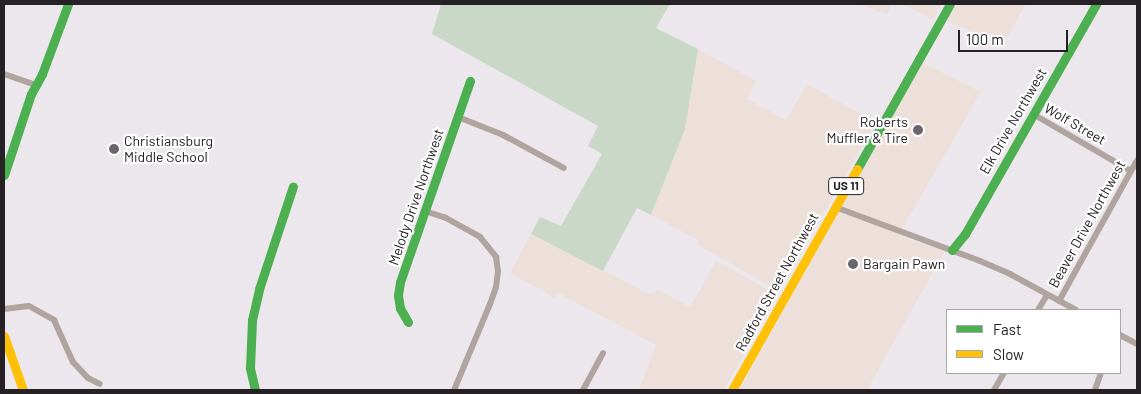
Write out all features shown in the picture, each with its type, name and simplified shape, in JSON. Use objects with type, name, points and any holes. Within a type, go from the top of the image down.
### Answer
[{"type":"street","points":[[4,176],[31,94],[66,4]]},
{"type":"street","name":"Radford Street Northwest","points":[[732,390],[950,4]]},
{"type":"street","name":"Elk Drive Northwest","points":[[952,250],[965,234],[1096,4]]},
{"type":"street","points":[[4,74],[36,85]]},
{"type":"street","name":"Melody Drive Northwest","points":[[408,322],[400,308],[398,295],[470,81]]},
{"type":"street","name":"Wolf Street","points":[[1033,114],[1131,171]]},
{"type":"street","points":[[458,117],[503,135],[564,168]]},
{"type":"street","name":"Beaver Drive Northwest","points":[[1059,301],[1137,160]]},
{"type":"street","points":[[255,390],[250,354],[252,320],[259,289],[293,186]]},
{"type":"street","points":[[835,207],[952,250],[1010,274],[1074,309]]},
{"type":"street","points":[[426,211],[446,218],[480,237],[496,257],[498,271],[496,287],[454,390]]},
{"type":"street","points":[[1039,309],[1047,295]]},
{"type":"street","points":[[4,308],[29,306],[54,320],[77,367],[88,378],[100,384]]},
{"type":"street","points":[[4,336],[23,390]]},
{"type":"street","points":[[1121,336],[1137,344]]},
{"type":"street","points":[[583,390],[603,353]]},
{"type":"street","points":[[994,390],[1003,374]]},
{"type":"street","points":[[1095,390],[1101,374]]},
{"type":"shaded area","points":[[857,4],[892,4],[887,14]]},
{"type":"shaded area","points":[[903,4],[942,4],[933,20]]},
{"type":"shaded area","points":[[957,4],[1026,4],[1003,44],[947,21]]},
{"type":"shaded area","points":[[698,49],[756,81],[747,99],[786,120],[807,84],[876,122],[780,289],[775,289],[717,256],[698,245],[698,240],[651,215],[685,129]]},
{"type":"shaded area","points":[[923,63],[981,92],[898,236],[945,251],[867,390],[739,390]]},
{"type":"shaded area","points":[[531,234],[649,294],[658,290],[690,307],[716,261],[772,292],[775,300],[724,390],[639,390],[656,345],[558,293],[555,298],[510,273]]},
{"type":"green space","points":[[441,4],[670,4],[656,28],[698,49],[685,129],[651,215],[637,208],[603,271],[531,234],[540,217],[561,226],[602,154],[588,146],[598,126],[432,34]]},
{"type":"traffic: fast","points":[[4,175],[31,94],[42,74],[68,4]]},
{"type":"traffic: fast","points":[[857,169],[950,4]]},
{"type":"traffic: fast","points":[[952,250],[965,234],[1096,4]]},
{"type":"traffic: fast","points":[[408,322],[400,308],[398,295],[400,282],[470,81]]},
{"type":"traffic: fast","points":[[255,390],[250,368],[252,320],[259,289],[293,186]]},
{"type":"traffic: slow","points":[[732,390],[857,169]]},
{"type":"traffic: slow","points":[[4,336],[23,390]]},
{"type":"place","name":"Roberts Muffler & Tire","points":[[918,130]]},
{"type":"place","name":"Christiansburg Middle School","points":[[114,149]]},
{"type":"place","name":"Bargain Pawn","points":[[853,264]]}]
